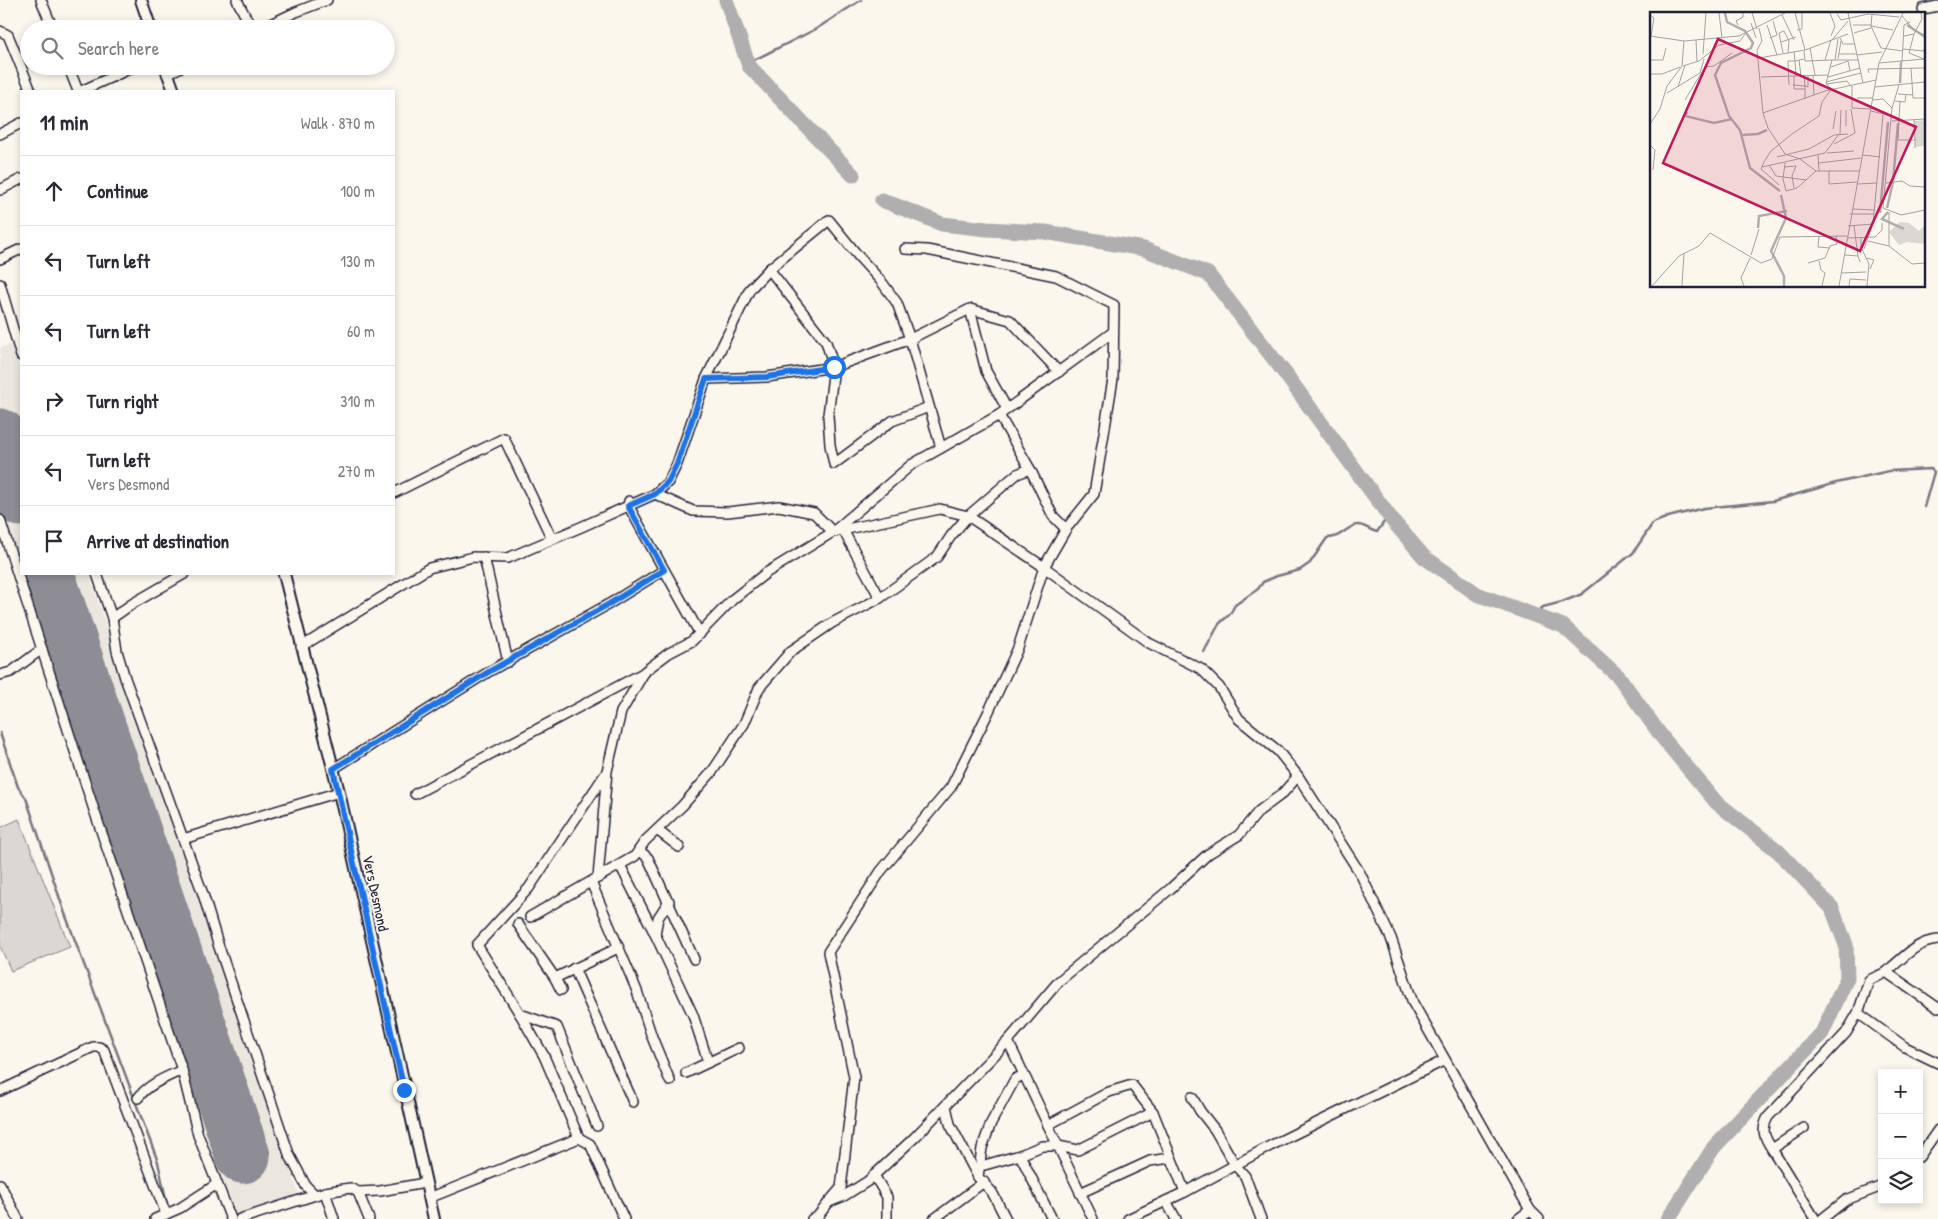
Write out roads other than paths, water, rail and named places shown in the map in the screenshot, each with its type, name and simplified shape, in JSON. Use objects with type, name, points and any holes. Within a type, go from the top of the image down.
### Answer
[{"type":"main road","points":[[141,0],[148,20]]},
{"type":"main road","points":[[168,75],[174,90]]},
{"type":"main road","name":"Vers Desmond","points":[[284,575],[339,792],[434,1219]]},
{"type":"street","points":[[41,0],[49,20]]},
{"type":"street","points":[[237,0],[247,20]]},
{"type":"street","points":[[279,20],[327,0]]},
{"type":"street","points":[[1923,9],[1938,6]]},
{"type":"street","points":[[0,31],[8,36],[20,65]]},
{"type":"street","points":[[24,75],[31,90]]},
{"type":"street","points":[[72,75],[78,90]]},
{"type":"street","points":[[83,90],[116,75]]},
{"type":"street","points":[[0,134],[20,124]]},
{"type":"street","points":[[0,190],[20,180]]},
{"type":"street","points":[[301,647],[429,568],[473,556],[508,558],[628,503],[655,494],[668,482],[677,464],[706,379],[750,289],[769,269],[830,220],[897,303],[910,339],[941,448]]},
{"type":"street","points":[[0,259],[20,249]]},
{"type":"street","points":[[815,1217],[841,1188],[854,1077],[828,952],[881,871],[951,787],[988,713],[1018,648],[1044,567],[1066,530],[1094,494],[1113,379],[1112,332],[1114,305],[1056,276],[927,250],[905,249]]},
{"type":"street","points":[[769,269],[826,342],[834,367],[828,415],[830,445],[834,464],[892,421],[929,407]]},
{"type":"street","points":[[0,284],[20,350]]},
{"type":"street","points":[[706,379],[767,377],[834,367],[910,339],[970,308],[1010,320],[1059,372]]},
{"type":"street","points":[[970,308],[986,371],[1007,409]]},
{"type":"street","points":[[415,794],[645,671],[669,653],[692,641],[732,599],[766,573],[838,531],[911,465],[999,416],[1112,332]]},
{"type":"street","points":[[999,416],[1030,469],[1053,516],[1066,530]]},
{"type":"street","points":[[395,492],[504,438],[552,539]]},
{"type":"street","points":[[530,917],[635,856],[645,841],[682,806],[712,772],[744,724],[760,688],[791,651],[832,623],[880,598],[936,557],[968,516],[1017,474],[1030,469]]},
{"type":"street","points":[[655,494],[693,511],[728,512],[779,506],[814,514],[838,531],[880,598]]},
{"type":"street","points":[[628,503],[700,634]]},
{"type":"street","points":[[838,531],[940,509],[968,516],[1044,567],[1149,643],[1201,669],[1219,687],[1239,719],[1278,751],[1298,776],[1360,873],[1391,938],[1413,1003],[1530,1210],[1539,1219]]},
{"type":"street","points":[[0,520],[94,810],[182,1070],[198,1135],[231,1219]]},
{"type":"street","points":[[484,557],[508,662]]},
{"type":"street","points":[[333,769],[508,662],[664,570]]},
{"type":"street","points":[[97,575],[112,618],[117,650],[125,678],[183,839],[289,1154],[306,1186],[315,1195]]},
{"type":"street","points":[[112,618],[132,604],[182,575]]},
{"type":"street","points":[[0,675],[11,672],[42,648]]},
{"type":"street","points":[[645,671],[621,712],[607,771],[595,880],[618,948],[637,991],[652,1037],[670,1082]]},
{"type":"street","points":[[607,771],[529,888],[476,945],[544,1056],[579,1138],[590,1144],[624,1219]]},
{"type":"street","points":[[829,1202],[844,1196],[874,1175],[946,1106],[1008,1041],[1059,981],[1170,889],[1208,854],[1238,835],[1259,811],[1282,794],[1298,776]]},
{"type":"street","points":[[183,839],[339,792]]},
{"type":"street","points":[[657,830],[679,847]]},
{"type":"street","points":[[639,850],[648,858],[694,959]]},
{"type":"street","points":[[620,865],[693,1015],[708,1062]]},
{"type":"street","points":[[655,934],[658,918],[669,902]]},
{"type":"street","points":[[518,924],[555,978],[560,990]]},
{"type":"street","points":[[1815,1219],[1765,1137],[1763,1126],[1768,1116],[1846,1033],[1858,1013],[1869,980],[1886,972],[1916,946],[1928,941],[1938,940]]},
{"type":"street","points":[[555,978],[618,948]]},
{"type":"street","points":[[574,968],[632,1102]]},
{"type":"street","points":[[1886,972],[1938,1008]]},
{"type":"street","points":[[1858,1013],[1905,1047],[1938,1063]]},
{"type":"street","points":[[520,1014],[557,1027],[597,1126]]},
{"type":"street","points":[[1008,1041],[1093,1219]]},
{"type":"street","points":[[0,1091],[93,1047],[99,1047],[104,1050],[161,1217],[200,1196],[217,1184]]},
{"type":"street","points":[[686,1073],[739,1048]]},
{"type":"street","points":[[1128,1219],[1185,1192],[1270,1146],[1445,1060]]},
{"type":"street","points":[[138,1098],[158,1082],[182,1070]]},
{"type":"street","points":[[937,1218],[981,1180],[982,1148],[991,1123],[1015,1079],[1024,1075]]},
{"type":"street","points":[[1048,1125],[1109,1092],[1132,1085],[1153,1112],[1185,1192]]},
{"type":"street","points":[[1192,1097],[1200,1111],[1216,1130],[1236,1165],[1245,1176],[1261,1219]]},
{"type":"street","points":[[946,1106],[950,1124],[981,1180],[992,1192],[1006,1219]]},
{"type":"street","points":[[981,1166],[1020,1155],[1042,1146],[1058,1146],[1078,1150],[1153,1112]]},
{"type":"street","points":[[1772,1149],[1804,1128]]},
{"type":"street","points":[[1923,1151],[1938,1130]]},
{"type":"street","points":[[428,1198],[579,1138]]},
{"type":"street","points":[[1020,1155],[1052,1219]]},
{"type":"street","points":[[1080,1193],[1150,1161],[1170,1158]]},
{"type":"street","points":[[874,1175],[887,1197],[887,1219]]},
{"type":"street","points":[[240,1219],[324,1192],[350,1188],[358,1192],[380,1191],[425,1183]]},
{"type":"street","points":[[0,1184],[18,1219]]},
{"type":"street","points":[[1822,1219],[1846,1200],[1878,1188]]},
{"type":"street","points":[[324,1192],[334,1219]]},
{"type":"street","points":[[358,1192],[369,1219]]},
{"type":"street","points":[[1166,1201],[1176,1219]]},
{"type":"street","points":[[1518,1219],[1530,1210]]},
{"type":"street","points":[[815,1217],[827,1219]]},
{"type":"waterway","points":[[726,0],[749,66],[853,175]]},
{"type":"waterway","points":[[748,63],[816,29],[861,0]]},
{"type":"waterway","points":[[882,200],[942,224],[987,229],[1045,232],[1144,249],[1208,274],[1284,372],[1392,520],[1424,557],[1477,594],[1563,626],[1619,677],[1662,737],[1716,802],[1778,851],[1832,908],[1846,945],[1847,978],[1822,1033],[1714,1147],[1668,1219]]},
{"type":"waterway","points":[[1533,616],[1543,607],[1582,594],[1633,553],[1653,523],[1668,517],[1704,508],[1773,501],[1836,483],[1889,471],[1931,469],[1934,472],[1924,507]]},
{"type":"waterway","points":[[1204,652],[1219,624],[1230,614],[1235,605],[1258,589],[1263,582],[1300,570],[1310,563],[1327,538],[1337,536],[1350,527],[1357,525],[1377,532],[1384,522],[1392,520]]},
{"type":"waterway","points":[[0,733],[18,787],[26,798],[64,911],[158,1162],[167,1204]]}]
